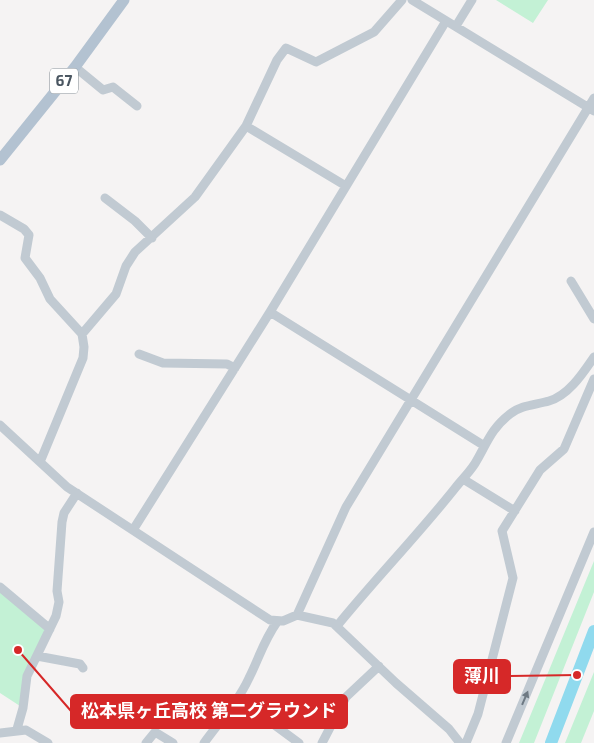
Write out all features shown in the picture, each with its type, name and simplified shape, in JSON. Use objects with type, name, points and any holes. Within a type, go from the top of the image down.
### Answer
[{"type":"main road","name":"67","points":[[0,160],[75,67],[124,0]]},
{"type":"street","points":[[82,334],[116,294],[126,266],[136,252],[195,197],[246,126],[277,60],[286,48],[316,62],[374,32],[402,0]]},
{"type":"street","points":[[412,0],[591,109]]},
{"type":"street","points":[[456,26],[472,0]]},
{"type":"street","points":[[133,530],[236,368],[446,21]]},
{"type":"street","points":[[75,67],[103,90],[113,87],[137,106]]},
{"type":"street","points":[[297,615],[346,507],[591,109],[594,98]]},
{"type":"street","points":[[246,126],[346,186]]},
{"type":"street","points":[[105,198],[135,220],[152,238]]},
{"type":"street","points":[[0,215],[24,229],[29,235],[26,258],[30,267],[40,278],[50,299],[82,334],[83,358],[40,462]]},
{"type":"street","points":[[571,281],[594,320]]},
{"type":"street","points":[[270,312],[483,445]]},
{"type":"street","points":[[139,354],[163,363],[227,364],[236,368]]},
{"type":"street","points":[[466,743],[478,714],[513,578],[502,531],[540,470],[564,449],[594,378],[593,358]]},
{"type":"street","points":[[337,626],[388,564],[432,517],[477,460],[483,445],[510,414],[523,407],[553,400],[561,395],[575,384],[593,358]]},
{"type":"street","points":[[0,425],[77,493],[270,620],[277,622],[297,615],[337,626],[449,729],[460,743]]},
{"type":"street","points":[[463,479],[515,511]]},
{"type":"street","points":[[17,730],[23,708],[27,676],[50,629],[59,602],[57,591],[62,522],[64,513],[77,493]]},
{"type":"street","points":[[506,743],[594,532]]},
{"type":"street","points":[[0,587],[50,629]]},
{"type":"street","points":[[204,743],[238,698],[249,678],[263,643],[277,622]]},
{"type":"street","points":[[37,656],[80,664],[83,668]]},
{"type":"street","points":[[322,743],[346,697],[379,666]]},
{"type":"street","points":[[238,698],[299,743]]},
{"type":"street","points":[[0,733],[26,730],[48,743]]},
{"type":"street","points":[[146,743],[156,732],[173,743]]},
{"type":"green space","points":[[496,0],[548,0],[533,23]]},
{"type":"green space","points":[[594,561],[594,592],[534,743],[519,743]]},
{"type":"green space","points":[[0,591],[46,628],[20,706],[0,693]]},
{"type":"green space","points":[[594,672],[594,711],[581,743],[565,743]]},
{"type":"waterway","points":[[551,743],[594,631]]},
{"type":"place","name":"松本県ヶ丘高校 第二グラウンド","points":[[18,650]]},
{"type":"place","name":"薄川","points":[[577,675]]}]
